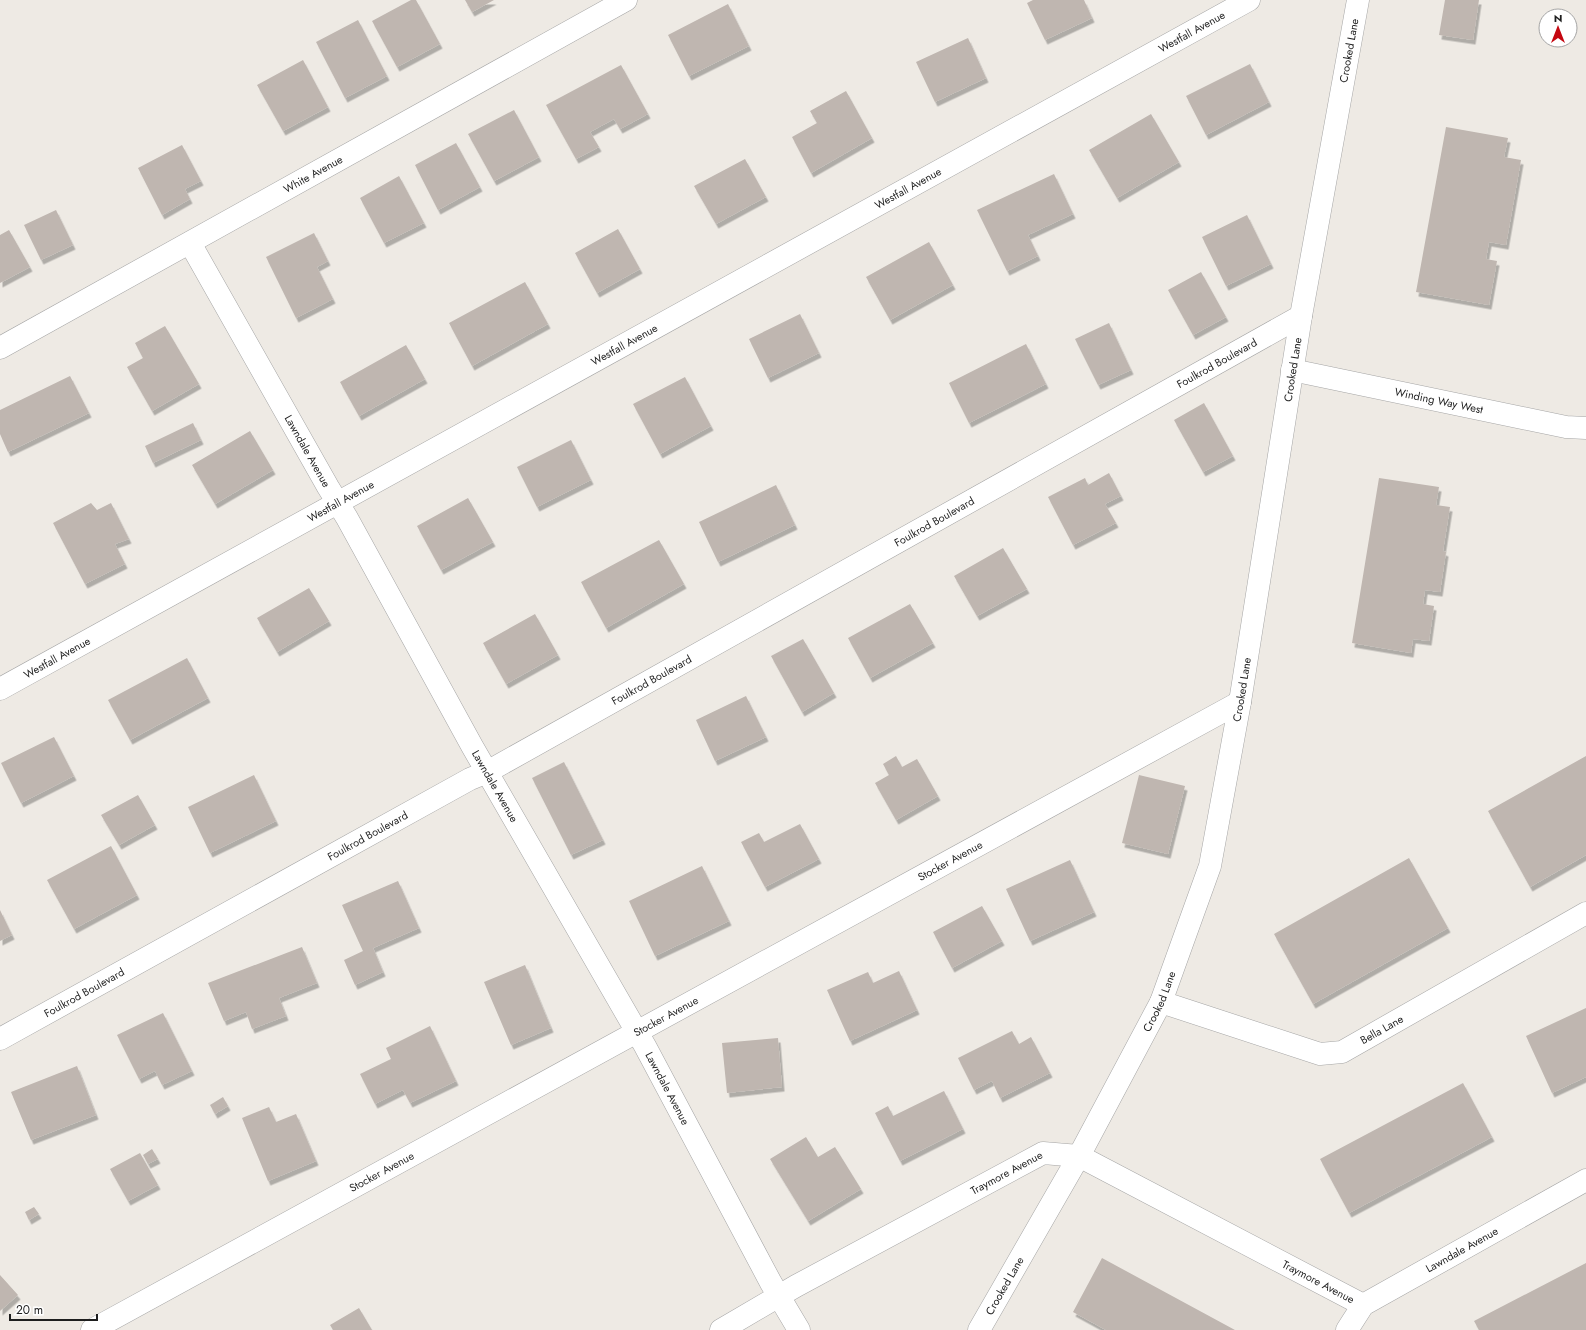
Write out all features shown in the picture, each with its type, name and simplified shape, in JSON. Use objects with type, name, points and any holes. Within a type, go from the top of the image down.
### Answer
[{"type":"street","name":"White Avenue","points":[[0,348],[626,0]]},
{"type":"street","name":"Westfall Avenue","points":[[0,689],[1249,0]]},
{"type":"street","name":"Crooked Lane","points":[[979,1330],[1079,1156],[1161,1002],[1210,866],[1240,702],[1301,316],[1358,0]]},
{"type":"street","name":"Lawndale Avenue","points":[[190,243],[338,502],[487,772],[637,1032],[779,1296],[799,1330]]},
{"type":"street","name":"Foulkrod Boulevard","points":[[0,1039],[470,779],[487,772],[1301,316]]},
{"type":"street","name":"Winding Way West","points":[[1292,370],[1566,427],[1586,428]]},
{"type":"street","name":"Stocker Avenue","points":[[92,1330],[1240,702]]},
{"type":"street","name":"Bella Lane","points":[[1161,1002],[1320,1054],[1342,1052],[1586,913]]},
{"type":"street","name":"Traymore Avenue","points":[[721,1330],[779,1296],[1043,1153],[1079,1156],[1363,1306]]},
{"type":"street","name":"Lawndale Avenue","points":[[1348,1330],[1363,1306],[1586,1180]]},
{"type":"building","points":[[411,0],[416,0],[440,44],[397,67],[372,21]]},
{"type":"building","points":[[465,0],[494,0],[472,12]]},
{"type":"building","points":[[1033,0],[1084,0],[1092,18],[1045,40],[1027,3]]},
{"type":"building","points":[[1445,0],[1479,0],[1473,40],[1439,35]]},
{"type":"building","points":[[728,4],[749,46],[689,76],[668,35]]},
{"type":"building","points":[[358,20],[387,76],[345,98],[316,42]]},
{"type":"building","points":[[968,38],[986,78],[935,102],[916,62]]},
{"type":"building","points":[[303,60],[328,107],[283,131],[257,85]]},
{"type":"building","points":[[1250,64],[1269,102],[1206,135],[1186,96]]},
{"type":"building","points":[[621,65],[648,114],[620,129],[614,119],[590,132],[599,147],[576,159],[546,105]]},
{"type":"building","points":[[846,91],[872,138],[811,173],[792,137],[817,123],[810,111]]},
{"type":"building","points":[[514,110],[539,157],[494,181],[468,134]]},
{"type":"building","points":[[1151,114],[1179,162],[1117,198],[1089,150]]},
{"type":"building","points":[[1446,127],[1508,138],[1504,157],[1521,160],[1506,245],[1489,242],[1486,259],[1497,261],[1489,305],[1416,292]]},
{"type":"building","points":[[456,143],[480,187],[438,210],[415,165]]},
{"type":"building","points":[[182,145],[201,181],[185,189],[190,199],[162,215],[138,168]]},
{"type":"building","points":[[745,159],[766,197],[716,224],[694,186]]},
{"type":"building","points":[[1054,174],[1073,214],[1028,235],[1038,256],[1007,271],[977,210]]},
{"type":"building","points":[[399,176],[424,223],[384,243],[360,198]]},
{"type":"building","points":[[56,210],[73,245],[41,260],[24,225]]},
{"type":"building","points":[[1247,215],[1271,264],[1226,286],[1202,237]]},
{"type":"building","points":[[618,229],[640,269],[597,293],[575,253]]},
{"type":"building","points":[[9,230],[30,267],[0,283],[0,235]]},
{"type":"building","points":[[314,233],[328,261],[317,267],[333,299],[296,318],[266,257]]},
{"type":"building","points":[[929,242],[953,285],[890,320],[866,277]]},
{"type":"building","points":[[1201,272],[1226,317],[1193,335],[1168,290]]},
{"type":"building","points":[[525,282],[548,324],[472,366],[449,323]]},
{"type":"building","points":[[800,314],[819,353],[768,378],[749,339]]},
{"type":"building","points":[[1109,323],[1131,370],[1098,385],[1075,339]]},
{"type":"building","points":[[165,326],[199,384],[152,411],[127,367],[143,358],[135,343]]},
{"type":"building","points":[[1026,344],[1046,384],[969,423],[949,383]]},
{"type":"building","points":[[406,345],[425,379],[359,416],[340,382]]},
{"type":"building","points":[[70,376],[89,413],[8,452],[0,434],[0,410]]},
{"type":"building","points":[[685,377],[711,426],[660,454],[633,404]]},
{"type":"building","points":[[1204,403],[1233,456],[1203,472],[1174,420]]},
{"type":"building","points":[[193,423],[201,440],[153,463],[145,446]]},
{"type":"building","points":[[250,431],[273,470],[215,504],[192,465]]},
{"type":"building","points":[[571,440],[591,480],[537,507],[517,467]]},
{"type":"building","points":[[1109,473],[1121,496],[1105,504],[1116,523],[1073,545],[1048,497],[1085,478],[1088,485]]},
{"type":"building","points":[[1379,478],[1439,487],[1436,505],[1450,507],[1443,551],[1446,552],[1440,592],[1425,590],[1423,604],[1434,606],[1429,641],[1413,639],[1411,653],[1352,643]]},
{"type":"building","points":[[776,485],[795,525],[718,562],[699,522]]},
{"type":"building","points":[[468,498],[493,542],[441,570],[417,526]]},
{"type":"building","points":[[91,503],[97,510],[111,503],[129,539],[115,544],[125,564],[85,584],[53,523]]},
{"type":"building","points":[[659,540],[684,584],[606,628],[581,582]]},
{"type":"building","points":[[1003,548],[1027,589],[977,616],[954,576]]},
{"type":"building","points":[[309,588],[329,621],[277,652],[257,618]]},
{"type":"building","points":[[910,604],[933,643],[870,678],[848,638]]},
{"type":"building","points":[[535,614],[558,655],[506,684],[483,643]]},
{"type":"building","points":[[803,639],[834,693],[802,712],[771,656]]},
{"type":"building","points":[[187,658],[208,698],[130,740],[108,700]]},
{"type":"building","points":[[746,696],[766,737],[715,761],[696,720]]},
{"type":"building","points":[[54,737],[74,776],[21,803],[1,763]]},
{"type":"building","points":[[896,756],[902,767],[917,759],[938,796],[896,820],[875,783],[889,775],[883,764]]},
{"type":"building","points":[[1586,756],[1586,855],[1530,887],[1488,811]]},
{"type":"building","points":[[564,762],[603,840],[571,855],[532,778]]},
{"type":"building","points":[[254,775],[276,821],[210,853],[188,807]]},
{"type":"building","points":[[1139,775],[1185,786],[1168,854],[1122,843]]},
{"type":"building","points":[[138,795],[155,825],[119,845],[101,815]]},
{"type":"building","points":[[800,824],[819,859],[765,887],[741,842],[759,833],[764,842]]},
{"type":"building","points":[[111,846],[137,895],[74,929],[47,880]]},
{"type":"building","points":[[1409,858],[1448,928],[1313,1004],[1274,934]]},
{"type":"building","points":[[1070,860],[1094,912],[1030,941],[1006,889]]},
{"type":"building","points":[[702,866],[729,921],[655,956],[629,901]]},
{"type":"building","points":[[398,881],[419,928],[373,948],[383,972],[355,985],[344,960],[363,951],[342,905]]},
{"type":"building","points":[[982,906],[1002,941],[952,968],[933,932]]},
{"type":"building","points":[[0,910],[12,935],[0,941]]},
{"type":"building","points":[[302,947],[317,983],[279,998],[286,1016],[252,1029],[246,1012],[224,1021],[208,983]]},
{"type":"building","points":[[525,965],[551,1028],[511,1045],[484,982]]},
{"type":"building","points":[[899,971],[917,1010],[850,1041],[827,990],[868,972],[873,983]]},
{"type":"building","points":[[1586,1008],[1586,1077],[1552,1093],[1526,1036]]},
{"type":"building","points":[[163,1013],[192,1071],[162,1085],[155,1071],[139,1079],[117,1035]]},
{"type":"building","points":[[430,1026],[456,1081],[410,1103],[403,1090],[375,1104],[360,1074],[391,1059],[386,1048]]},
{"type":"building","points":[[1012,1031],[1019,1044],[1031,1037],[1050,1073],[1000,1098],[992,1081],[974,1090],[958,1058]]},
{"type":"building","points":[[778,1038],[782,1087],[727,1093],[722,1043]]},
{"type":"building","points":[[77,1066],[96,1115],[31,1140],[11,1092]]},
{"type":"building","points":[[1463,1083],[1492,1137],[1349,1213],[1320,1159]]},
{"type":"building","points":[[944,1091],[963,1129],[900,1161],[875,1113],[888,1106],[893,1116]]},
{"type":"building","points":[[223,1097],[228,1106],[215,1114],[210,1105]]},
{"type":"building","points":[[269,1107],[276,1122],[296,1114],[316,1161],[268,1181],[242,1118]]},
{"type":"building","points":[[806,1137],[818,1157],[835,1147],[861,1189],[808,1221],[770,1159]]},
{"type":"building","points":[[152,1149],[158,1159],[148,1164],[143,1155]]},
{"type":"building","points":[[140,1153],[158,1185],[128,1201],[110,1169]]},
{"type":"building","points":[[34,1207],[39,1214],[29,1220],[25,1212]]},
{"type":"building","points":[[1102,1258],[1235,1330],[1106,1330],[1073,1312]]},
{"type":"building","points":[[1586,1263],[1586,1330],[1479,1330],[1474,1321]]},
{"type":"building","points":[[0,1275],[18,1295],[0,1311]]},
{"type":"building","points":[[359,1308],[372,1330],[333,1330],[330,1325]]}]
